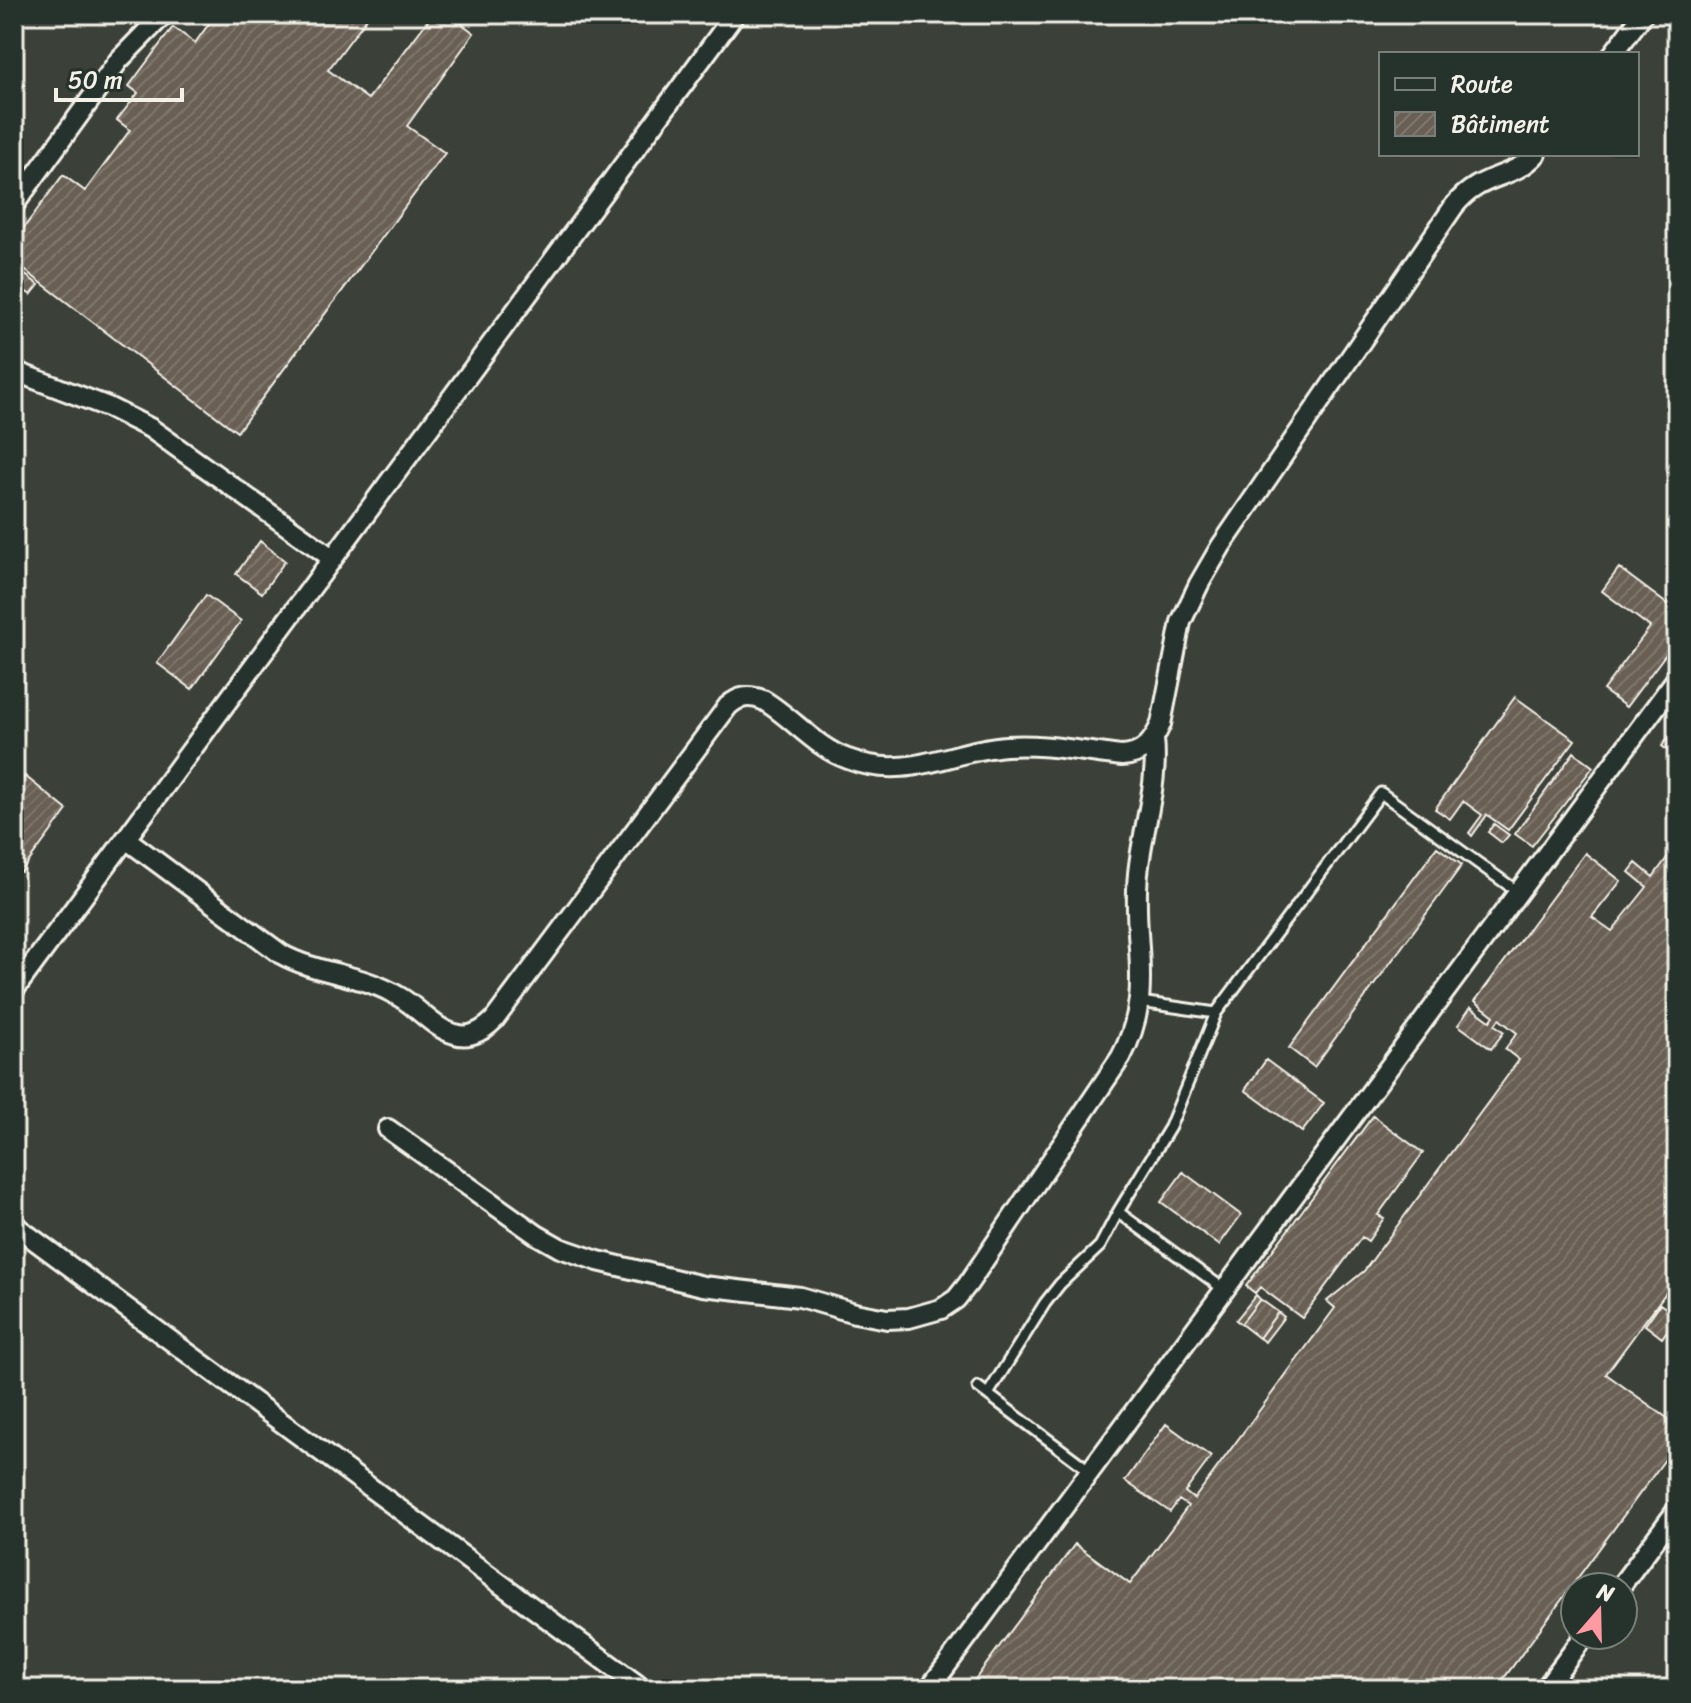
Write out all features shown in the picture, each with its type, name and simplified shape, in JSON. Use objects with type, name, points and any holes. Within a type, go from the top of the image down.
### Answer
[{"type":"street","points":[[14,205],[119,60],[164,14]]},
{"type":"street","points":[[14,990],[735,14]]},
{"type":"street","points":[[1614,52],[1643,14]]},
{"type":"street","points":[[126,839],[281,954],[302,964],[389,991],[448,1032],[470,1035],[494,1020],[728,706],[738,698],[750,696],[763,700],[844,758],[888,767],[926,765],[1008,745],[1130,756],[1143,750],[1154,739],[1161,724],[1181,622],[1221,546],[1454,206],[1473,186],[1524,165],[1534,156]]},
{"type":"street","points":[[14,371],[120,412],[150,428],[332,558]]},
{"type":"street","points":[[929,1689],[1677,678]]},
{"type":"street","points":[[388,1129],[537,1235],[572,1253],[703,1286],[800,1297],[873,1317],[909,1318],[941,1309],[962,1292],[1121,1057],[1135,1026],[1142,967],[1137,882],[1155,762],[1154,739]]},
{"type":"street","points":[[14,1225],[643,1689]]},
{"type":"street","points":[[1632,1571],[1677,1510]]},
{"type":"street","points":[[1545,1689],[1573,1651]]},
{"type":"lane","points":[[988,1394],[1045,1303],[1100,1246],[1170,1127],[1216,1013],[1381,793],[1518,892]]},
{"type":"lane","points":[[1140,1002],[1216,1013]]},
{"type":"lane","points":[[1118,1212],[1225,1290]]},
{"type":"lane","points":[[978,1387],[1092,1472]]},
{"type":"shaded area","points":[[14,14],[1677,14],[1677,1689],[14,1689]]},
{"type":"building","points":[[216,14],[370,14],[328,70],[368,99],[433,14],[449,14],[474,33],[407,126],[445,153],[237,432],[14,262],[14,241],[63,175],[85,191],[130,130],[117,120],[138,93],[129,86],[173,27],[195,43]]},
{"type":"building","points":[[24,274],[39,285],[31,295],[16,285]]},
{"type":"building","points":[[260,541],[285,561],[262,593],[236,574]]},
{"type":"building","points":[[1619,568],[1667,604],[1677,590],[1677,639],[1626,707],[1603,690],[1650,627],[1602,591]]},
{"type":"building","points":[[206,595],[241,621],[192,689],[157,663]]},
{"type":"building","points":[[1515,697],[1575,740],[1508,830],[1487,815],[1472,836],[1469,833],[1482,815],[1463,801],[1450,819],[1435,809]]},
{"type":"building","points":[[1677,726],[1677,758],[1662,746]]},
{"type":"building","points":[[1574,752],[1593,767],[1532,846],[1515,834]]},
{"type":"building","points":[[25,776],[67,810],[21,872],[14,866],[14,791]]},
{"type":"building","points":[[1494,824],[1509,835],[1502,843],[1488,832]]},
{"type":"building","points":[[1677,844],[1677,1283],[1665,1294],[1606,1374],[1677,1425],[1677,1443],[1583,1571],[1559,1571],[1559,1603],[1496,1689],[968,1689],[1075,1544],[1130,1584],[1188,1506],[1179,1500],[1170,1512],[1125,1481],[1166,1424],[1211,1457],[1185,1492],[1194,1499],[1335,1308],[1327,1301],[1364,1271],[1519,1060],[1505,1049],[1517,1033],[1499,1019],[1495,1025],[1504,1032],[1491,1049],[1458,1025],[1471,1007],[1490,1021],[1494,1016],[1475,1001],[1585,853],[1621,881],[1592,917],[1612,931],[1647,887],[1629,872],[1636,863],[1653,877]]},
{"type":"building","points":[[1437,847],[1462,865],[1314,1067],[1289,1048]]},
{"type":"building","points":[[1266,1060],[1324,1103],[1302,1132],[1245,1090]]},
{"type":"building","points":[[1373,1116],[1423,1153],[1378,1215],[1384,1218],[1368,1241],[1362,1237],[1302,1318],[1260,1287],[1255,1293],[1246,1286]]},
{"type":"building","points":[[1183,1172],[1241,1215],[1219,1245],[1161,1202]]},
{"type":"building","points":[[1256,1295],[1260,1299],[1241,1324],[1236,1320]]},
{"type":"building","points":[[1260,1299],[1278,1312],[1259,1338],[1241,1324]]},
{"type":"building","points":[[1660,1304],[1677,1316],[1662,1338],[1645,1325]]},
{"type":"building","points":[[1278,1312],[1284,1317],[1265,1342],[1259,1338]]}]
